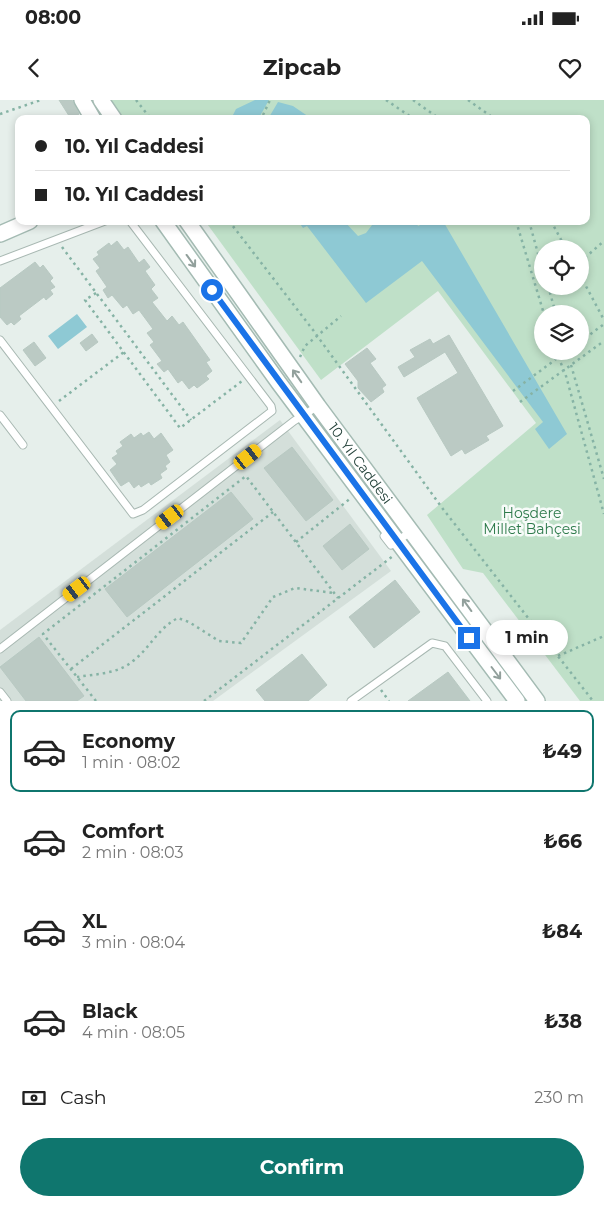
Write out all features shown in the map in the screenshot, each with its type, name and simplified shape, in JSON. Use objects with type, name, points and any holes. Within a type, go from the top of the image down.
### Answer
[{"type":"street","points":[[82,100],[91,115]]},
{"type":"street","points":[[101,100],[111,115]]},
{"type":"street","points":[[0,234],[21,225]]},
{"type":"street","name":"10. Yıl Caddesi","points":[[166,225],[395,542],[517,701]]},
{"type":"street","name":"10. Yıl Caddesi","points":[[190,225],[318,406],[537,701]]},
{"type":"lane","points":[[0,261],[95,225]]},
{"type":"lane","points":[[0,340],[133,514],[143,510],[272,411],[271,406],[133,225]]},
{"type":"lane","points":[[0,649],[303,415],[318,406]]},
{"type":"lane","points":[[0,414],[23,445]]},
{"type":"lane","points":[[395,542],[412,531]]},
{"type":"lane","points":[[351,701],[432,643],[445,646],[486,701]]},
{"type":"lane","points":[[0,692],[7,701]]},
{"type":"path","points":[[0,114],[42,100]]},
{"type":"path","points":[[136,100],[147,115]]},
{"type":"path","points":[[263,115],[270,100]]},
{"type":"path","points":[[386,100],[408,115]]},
{"type":"path","points":[[413,100],[434,115]]},
{"type":"path","points":[[468,100],[489,115]]},
{"type":"path","points":[[232,225],[443,509],[593,701]]},
{"type":"path","points":[[517,225],[541,305]]},
{"type":"path","points":[[530,225],[534,240]]},
{"type":"path","points":[[553,225],[561,240]]},
{"type":"path","points":[[56,240],[191,420]]},
{"type":"path","points":[[589,254],[604,241]]},
{"type":"path","points":[[589,292],[604,320]]},
{"type":"path","points":[[96,293],[85,300],[180,428],[248,376]]},
{"type":"path","points":[[293,370],[305,346],[341,316]]},
{"type":"path","points":[[589,335],[604,324]]},
{"type":"path","points":[[520,402],[604,340]]},
{"type":"path","points":[[51,407],[124,352]]},
{"type":"path","points":[[513,391],[555,360]]},
{"type":"path","points":[[559,360],[564,370],[604,514]]},
{"type":"path","points":[[571,365],[604,479]]},
{"type":"path","points":[[96,701],[43,634],[246,476],[338,598]]},
{"type":"path","points":[[296,542],[359,490]]},
{"type":"path","points":[[71,669],[273,512]]},
{"type":"path","points":[[204,701],[338,598],[395,542]]},
{"type":"path","points":[[77,677],[115,671],[133,662],[166,624],[178,618],[189,622],[219,641],[241,643],[273,598],[295,588],[334,594]]},
{"type":"path","points":[[558,656],[604,636]]},
{"type":"path","points":[[376,683],[389,701]]},
{"type":"shaded area","points":[[280,420],[391,571],[213,701],[0,701],[0,630]]},
{"type":"green space","name":"Hoşdere Millet Bahçesi","points":[[106,100],[604,100],[604,701],[580,701],[483,573],[463,569],[427,515],[536,423],[438,291],[321,380],[208,225],[590,225],[590,115],[120,115],[112,110]]},
{"type":"water","points":[[255,100],[269,100],[261,115],[233,115],[236,109]]},
{"type":"water","points":[[278,102],[293,106],[306,115],[270,115]]},
{"type":"water","points":[[301,225],[348,225],[358,236],[366,233],[372,225],[445,225],[567,434],[549,449],[535,429],[543,422],[422,261],[366,303],[307,226],[303,228]]},
{"type":"water","points":[[77,314],[87,327],[58,349],[48,336]]},
{"type":"building","points":[[59,100],[72,100],[79,114],[68,115]]},
{"type":"building","points":[[117,241],[124,250],[128,247],[139,263],[144,259],[150,267],[145,271],[155,285],[151,289],[158,298],[152,302],[167,321],[172,316],[179,325],[183,322],[210,360],[206,362],[212,371],[206,376],[209,379],[197,388],[194,385],[189,389],[182,380],[178,383],[168,369],[164,372],[157,364],[162,361],[150,345],[154,342],[147,333],[153,329],[139,310],[133,314],[127,305],[123,308],[112,295],[108,298],[103,290],[107,287],[96,271],[100,268],[93,259],[99,255],[97,252],[109,243],[111,246]]},
{"type":"building","points":[[35,262],[40,268],[43,265],[53,278],[50,281],[55,287],[50,290],[53,294],[46,300],[44,297],[19,316],[21,319],[14,325],[11,322],[7,325],[0,317],[0,288]]},
{"type":"building","points":[[92,334],[98,342],[86,351],[80,343]]},
{"type":"building","points":[[449,335],[503,426],[486,436],[489,440],[465,454],[462,449],[451,456],[417,398],[458,373],[445,352],[404,377],[398,367],[415,357],[410,350],[430,339],[433,344]]},
{"type":"building","points":[[34,342],[46,358],[35,366],[23,350]]},
{"type":"building","points":[[367,348],[376,359],[370,363],[386,385],[382,388],[384,392],[371,402],[358,388],[358,381],[345,364]]},
{"type":"building","points":[[149,432],[154,439],[161,433],[173,450],[166,455],[170,462],[165,466],[167,469],[160,474],[162,478],[151,485],[149,482],[141,487],[139,484],[134,488],[129,481],[121,486],[110,470],[117,464],[112,458],[118,454],[116,451],[123,446],[120,442],[131,434],[134,438],[141,433],[143,436]]},
{"type":"building","points":[[292,447],[333,500],[306,521],[264,468]]},
{"type":"building","points":[[231,492],[253,519],[127,617],[105,589]]},
{"type":"building","points":[[350,524],[369,549],[342,570],[323,546]]},
{"type":"building","points":[[395,580],[420,612],[374,648],[349,617]]},
{"type":"building","points":[[39,637],[84,696],[77,701],[26,701],[0,667]]},
{"type":"building","points":[[302,654],[327,685],[308,701],[265,701],[256,690]]},
{"type":"building","points":[[448,672],[470,701],[408,701]]},
{"type":"route","points":[[212,290],[469,638]]}]
